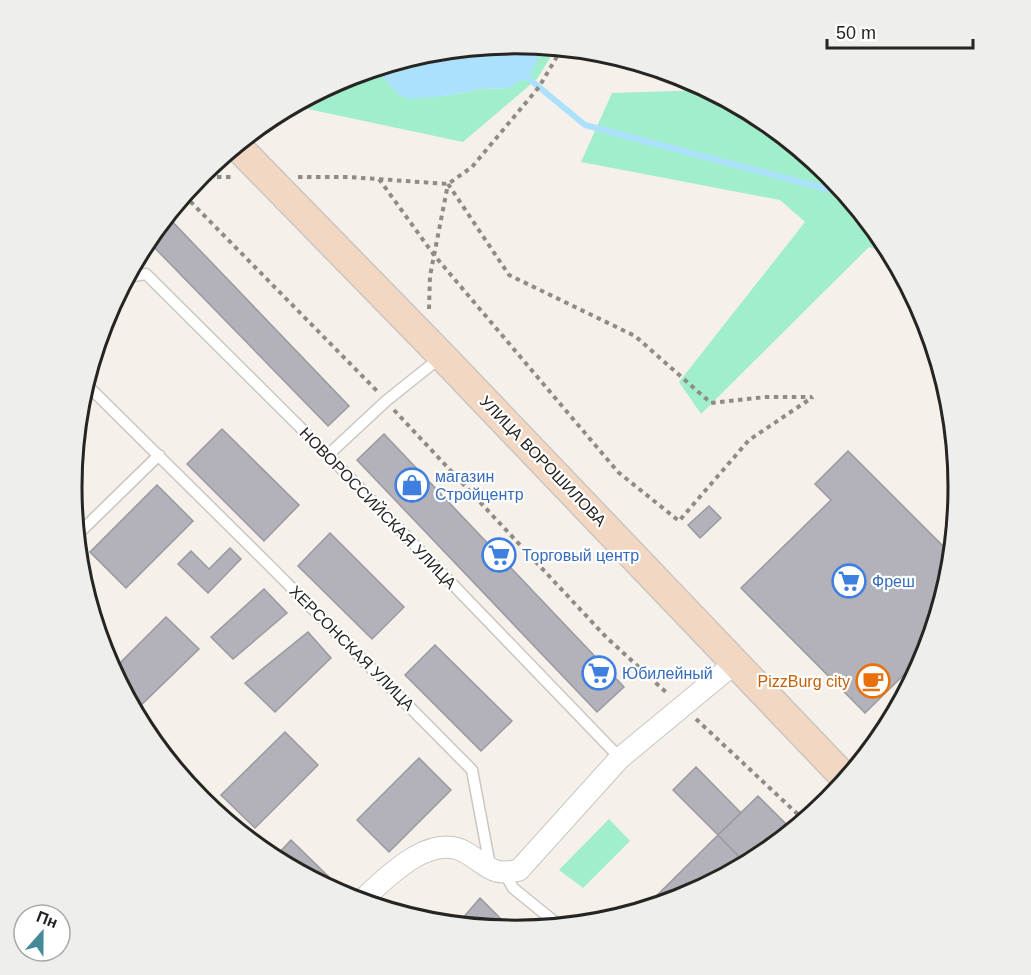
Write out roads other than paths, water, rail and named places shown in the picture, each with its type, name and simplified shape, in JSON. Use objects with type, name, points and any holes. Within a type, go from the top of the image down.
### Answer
[{"type":"main road","name":"УЛИЦА ВОРОШИЛОВА","points":[[243,152],[442,356],[841,773]]},
{"type":"street","points":[[368,895],[419,854],[439,847],[454,847],[498,872],[519,870],[620,759],[735,663]]},
{"type":"lane","name":"НОВОРОССИЙСКАЯ УЛИЦА","points":[[138,275],[146,274],[328,455],[620,759]]},
{"type":"lane","points":[[328,455],[386,401],[442,356]]},
{"type":"lane","name":"ХЕРСОНСКАЯ УЛИЦА","points":[[93,391],[159,454],[472,770],[498,872]]},
{"type":"lane","points":[[84,528],[159,454]]},
{"type":"lane","points":[[498,872],[513,888],[551,919]]},
{"type":"water","points":[[487,55],[537,55],[537,61],[531,74],[509,88],[482,89],[411,99],[399,95],[382,75],[431,62],[459,58]]},
{"type":"waterway","points":[[522,73],[585,125],[830,190]]},
{"type":"place","name":"магазин Стройцентр","points":[[412,485]]},
{"type":"place","name":"Торговый центр","points":[[499,555]]},
{"type":"place","name":"Фреш","points":[[849,581]]},
{"type":"place","name":"Юбилейный","points":[[599,673]]},
{"type":"place","name":"PizzBurg city","points":[[873,681]]}]
